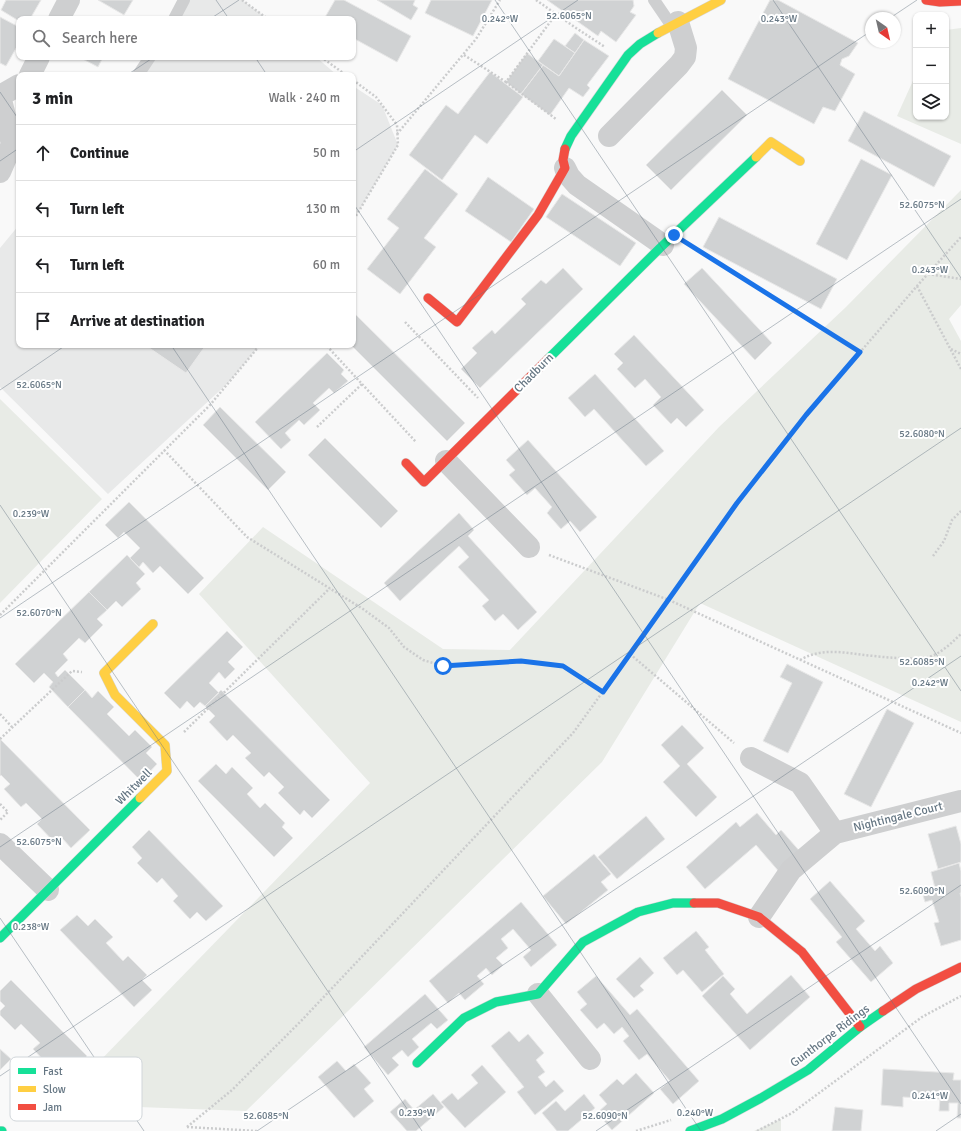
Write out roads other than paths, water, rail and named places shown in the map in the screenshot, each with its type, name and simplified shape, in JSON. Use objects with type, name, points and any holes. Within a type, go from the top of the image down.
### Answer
[{"type":"street","points":[[61,16],[69,0]]},
{"type":"street","points":[[669,240],[577,184],[569,176],[562,160],[565,148],[574,132],[625,60],[636,47],[643,41],[721,0]]},
{"type":"street","points":[[926,0],[940,2],[961,1]]},
{"type":"street","points":[[609,136],[679,65],[685,57],[686,48],[674,24]]},
{"type":"street","points":[[32,72],[38,60]]},
{"type":"street","points":[[0,172],[12,144],[0,96],[16,87]]},
{"type":"street","name":"Chadburn","points":[[406,463],[424,482],[669,240],[771,142],[800,161]]},
{"type":"street","points":[[428,298],[457,322],[538,215],[565,168]]},
{"type":"street","points":[[443,464],[529,547]]},
{"type":"street","name":"Whitwell","points":[[0,938],[167,771],[165,745],[115,695],[104,673],[153,624]]},
{"type":"street","points":[[751,758],[774,778],[800,783],[835,833]]},
{"type":"street","name":"Nightingale Court","points":[[759,917],[792,870],[835,833],[961,802]]},
{"type":"street","points":[[0,844],[48,890]]},
{"type":"street","points":[[418,1063],[464,1018],[496,1002],[538,994],[583,942],[638,912],[673,903],[718,903],[759,917],[802,952],[860,1027]]},
{"type":"street","name":"Gunthorpe Ridings","points":[[690,1131],[722,1119],[808,1070],[860,1027],[916,989],[961,966]]},
{"type":"street","points":[[538,994],[590,1059]]},
{"type":"lane","points":[[176,16],[184,0]]},
{"type":"lane","points":[[654,0],[674,24]]},
{"type":"lane","points":[[140,72],[148,60]]}]
